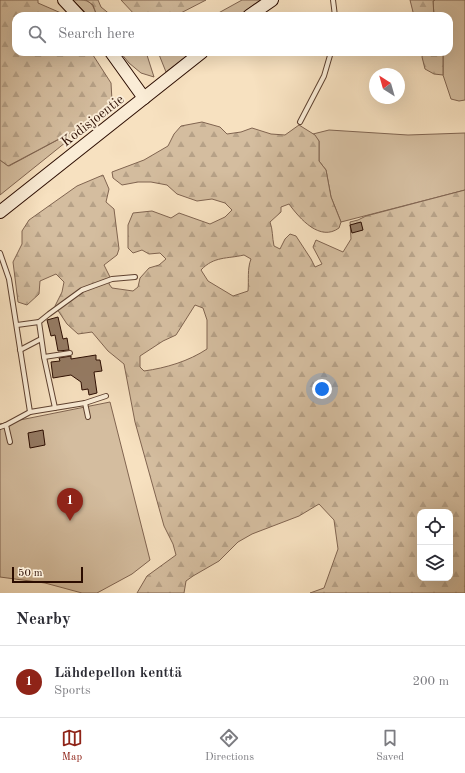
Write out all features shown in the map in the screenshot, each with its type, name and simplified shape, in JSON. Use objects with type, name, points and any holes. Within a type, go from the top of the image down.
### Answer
[{"type":"street","points":[[64,0],[75,12]]},
{"type":"street","points":[[255,12],[272,0]]},
{"type":"street","points":[[113,56],[144,98]]},
{"type":"street","name":"Kodisjoentie","points":[[0,212],[197,56]]},
{"type":"lane","points":[[333,0],[334,12]]},
{"type":"lane","points":[[300,122],[324,76],[330,56]]},
{"type":"lane","points":[[0,253],[9,279],[30,412]]},
{"type":"lane","points":[[0,268],[4,262]]},
{"type":"lane","points":[[17,325],[39,322],[82,290],[112,279],[135,277]]},
{"type":"lane","points":[[39,322],[44,358],[55,408]]},
{"type":"lane","points":[[20,350],[41,339]]},
{"type":"lane","points":[[44,358],[70,353]]},
{"type":"lane","points":[[0,427],[30,412],[85,403],[106,396]]},
{"type":"lane","points":[[85,403],[88,417]]},
{"type":"lane","points":[[6,425],[10,442]]},
{"type":"green space","points":[[0,0],[38,0],[38,3],[59,12],[12,12],[12,56],[94,56],[111,83],[112,101],[91,122],[8,166],[0,160]]},
{"type":"green space","points":[[73,0],[83,0],[89,2],[95,12],[85,12]]},
{"type":"green space","points":[[86,0],[98,0],[101,7],[107,12],[96,12],[93,5]]},
{"type":"green space","points":[[121,0],[206,0],[183,12],[132,12]]},
{"type":"green space","points":[[242,0],[261,0],[244,12],[220,12]]},
{"type":"green space","points":[[410,0],[435,0],[433,1],[434,12],[413,12]]},
{"type":"green space","points":[[465,0],[465,100],[459,101],[451,99],[443,75],[443,56],[453,56],[453,12],[434,12],[433,1]]},
{"type":"green space","points":[[123,56],[147,56],[154,77],[141,73]]},
{"type":"green space","points":[[160,56],[187,56],[166,72]]},
{"type":"green space","points":[[443,56],[443,75],[434,74],[425,69],[422,57]]},
{"type":"green space","points":[[91,122],[0,195],[0,160],[9,166]]},
{"type":"green space","points":[[202,122],[220,127],[227,134],[241,132],[252,128],[271,134],[285,135],[299,125],[315,135],[319,141],[319,161],[326,170],[331,197],[341,222],[339,228],[332,232],[318,231],[305,222],[289,204],[281,207],[281,212],[270,222],[274,246],[280,249],[285,239],[290,234],[296,236],[315,267],[322,264],[313,247],[316,240],[343,252],[351,239],[350,222],[366,216],[465,190],[465,593],[310,593],[324,588],[338,549],[334,520],[319,504],[299,516],[252,534],[238,542],[219,561],[186,581],[184,593],[137,593],[147,576],[176,555],[173,544],[164,526],[135,422],[124,364],[108,351],[92,332],[78,334],[67,324],[55,306],[62,292],[64,282],[56,274],[40,281],[39,294],[27,305],[18,302],[13,262],[22,244],[22,231],[29,220],[77,186],[103,175],[109,189],[106,202],[114,209],[119,249],[117,255],[104,265],[110,277],[109,284],[112,288],[133,291],[138,287],[140,278],[149,268],[159,265],[166,259],[160,253],[149,254],[142,250],[133,253],[128,248],[128,225],[133,213],[152,211],[171,218],[179,213],[210,224],[225,217],[232,210],[225,203],[212,199],[197,201],[177,194],[167,185],[151,182],[138,182],[122,185],[113,178],[112,172],[144,160],[168,146],[174,134],[181,126]],"holes":[[[244,255],[251,259],[248,291],[233,296],[208,281],[201,270],[216,260]],[[195,305],[203,308],[207,320],[207,349],[193,357],[177,363],[144,371],[140,367],[140,356],[163,341],[176,335]]]},
{"type":"green space","points":[[329,130],[408,135],[465,133],[465,190],[341,222],[331,197],[326,170],[319,161],[319,141],[313,134]]},
{"type":"green space","points":[[110,402],[150,560],[132,574],[97,593],[82,593],[45,583],[0,577],[0,424]]},
{"type":"building","points":[[361,222],[363,230],[352,233],[350,225]]},
{"type":"building","points":[[58,317],[63,339],[67,338],[69,350],[58,351],[55,335],[51,336],[47,320]]},
{"type":"building","points":[[96,355],[96,360],[100,360],[102,371],[94,372],[97,393],[89,395],[88,389],[82,390],[81,382],[71,375],[53,378],[51,362],[60,361],[59,358],[71,356],[71,359]]},
{"type":"building","points":[[43,430],[45,445],[30,448],[28,433]]},
{"type":"place","name":"Lähdepellon kenttä","points":[[70,521]]}]
